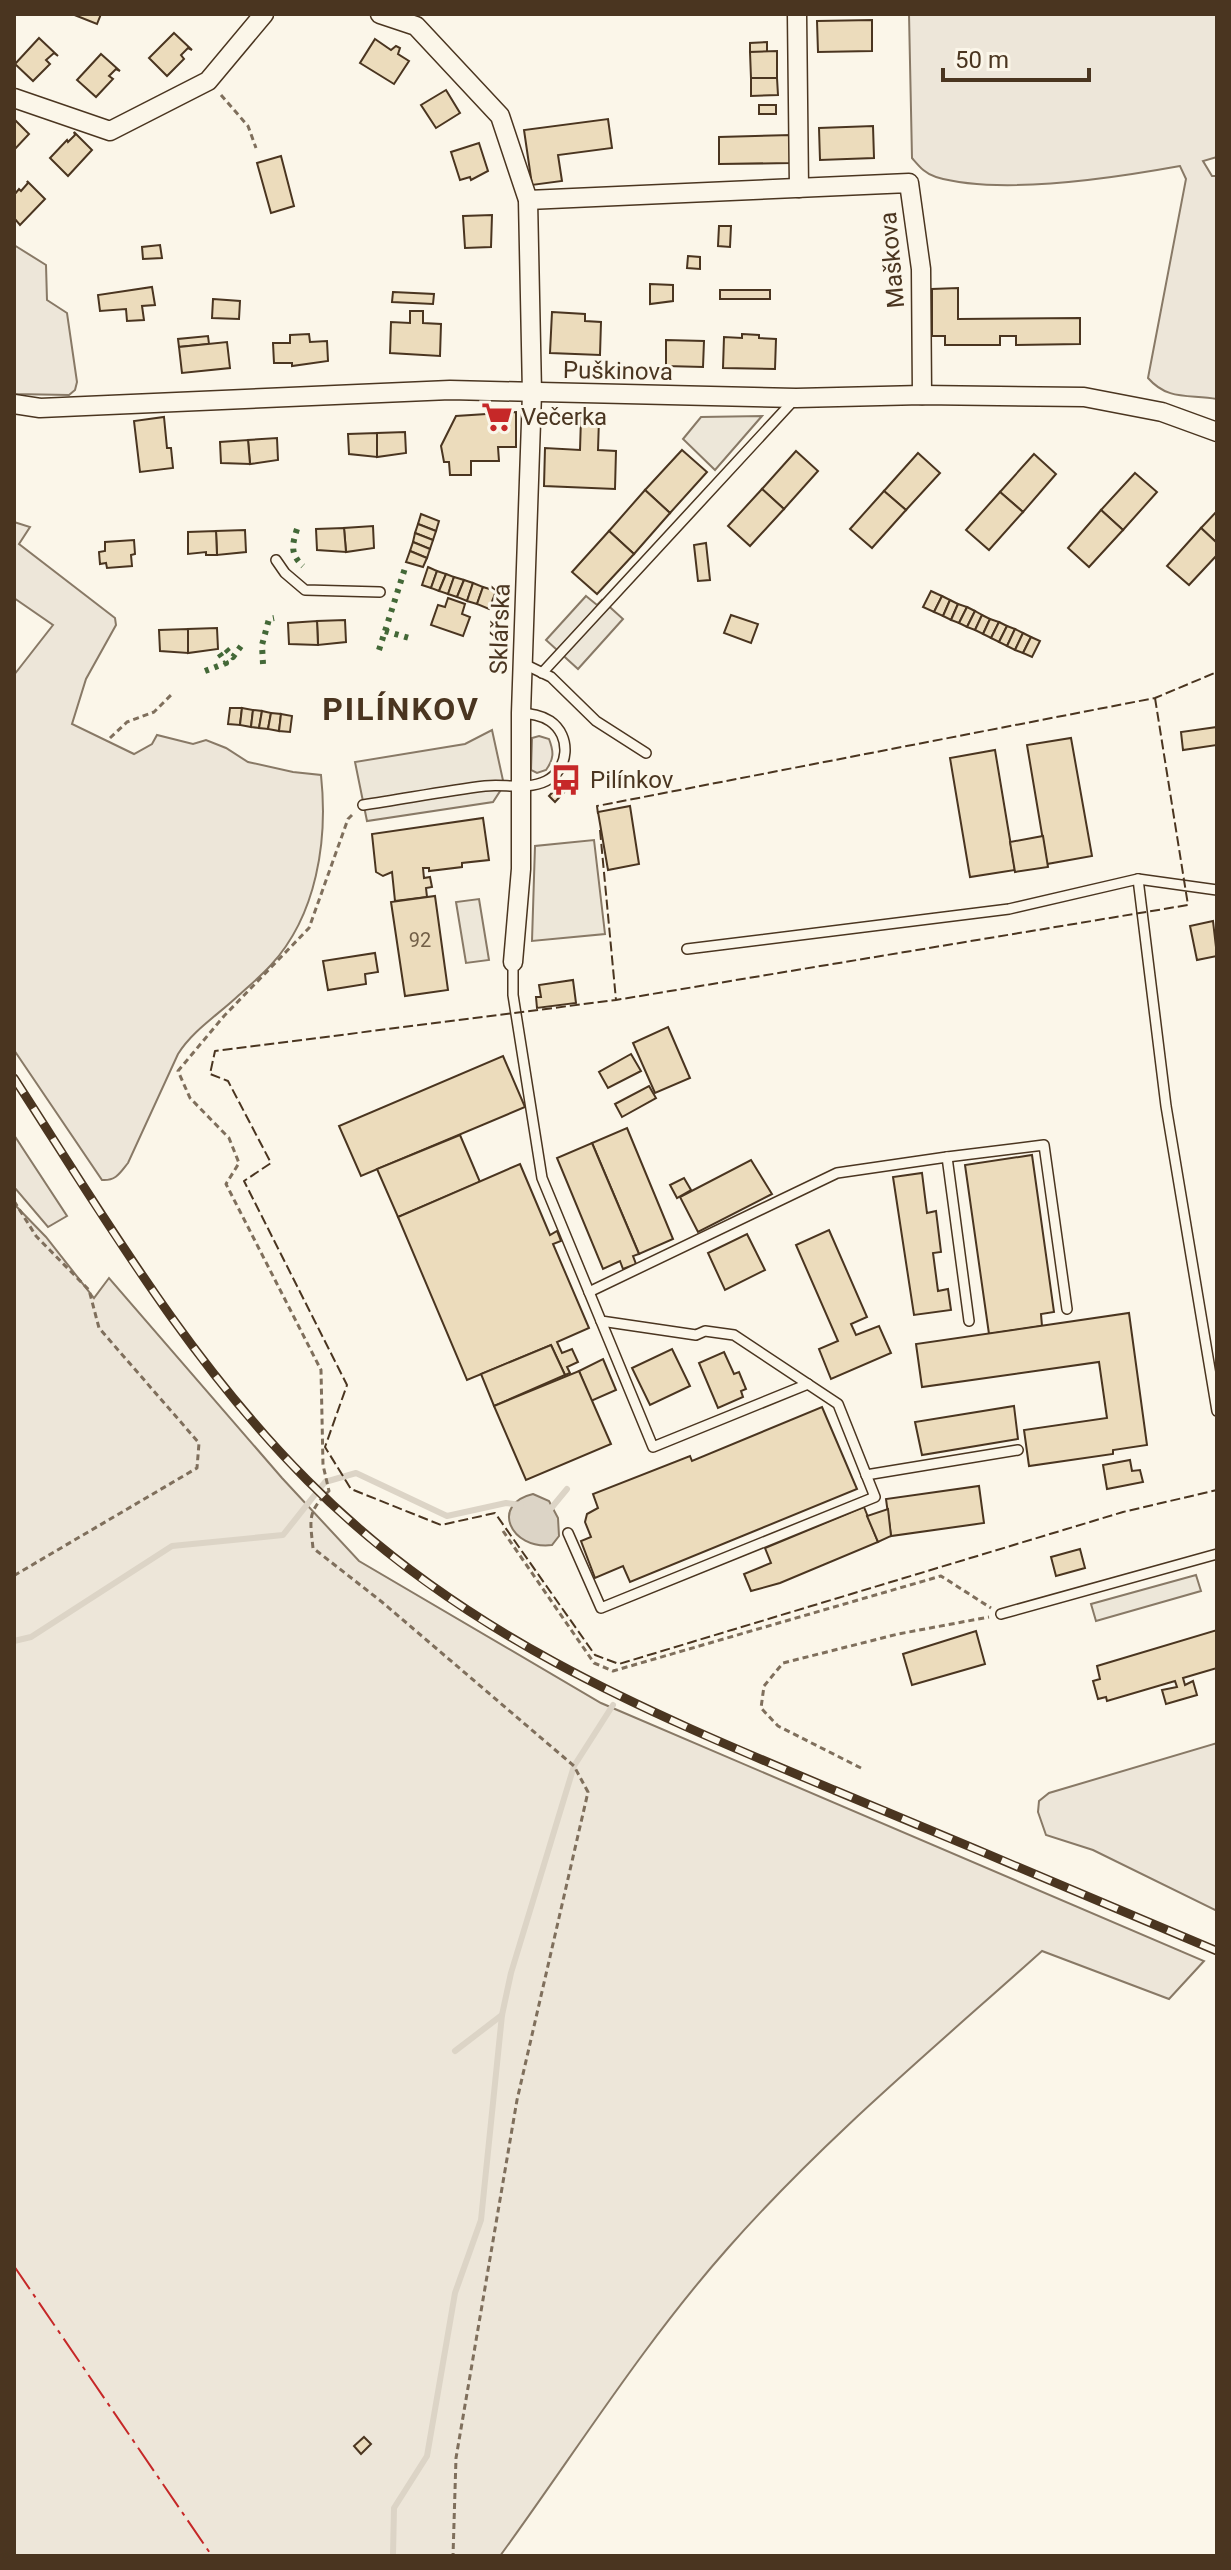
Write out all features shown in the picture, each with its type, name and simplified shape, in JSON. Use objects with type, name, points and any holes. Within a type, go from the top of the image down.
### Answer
[{"type":"street","points":[[14,98],[110,131],[208,81],[264,14]]},
{"type":"street","points":[[380,14],[416,26],[500,116],[528,200],[532,393]]},
{"type":"street","points":[[797,14],[799,188]]},
{"type":"street","name":"Maškova","points":[[528,200],[909,183],[921,269],[922,395]]},
{"type":"street","name":"Puškinova","points":[[14,404],[40,408],[450,390],[796,398],[922,395],[1084,397],[1162,412],[1217,432]]},
{"type":"street","name":"Sklářská","points":[[513,962],[521,869],[522,663],[532,393]]},
{"type":"lane","points":[[542,673],[796,398]]},
{"type":"lane","points":[[276,560],[285,573],[305,590],[380,592]]},
{"type":"lane","points":[[522,663],[551,677],[596,721],[646,753]]},
{"type":"lane","points":[[363,805],[486,786],[542,783],[559,773],[566,746],[556,726],[547,718],[521,713]]},
{"type":"lane","points":[[687,949],[1009,909],[1138,879],[1217,890]]},
{"type":"lane","points":[[1138,879],[1166,1106],[1217,1411]]},
{"type":"lane","points":[[513,962],[513,995],[542,1178],[653,1447],[808,1384]]},
{"type":"lane","points":[[589,1292],[837,1173],[1044,1145],[1067,1309]]},
{"type":"lane","points":[[947,1157],[969,1321]]},
{"type":"lane","points":[[568,1533],[601,1608],[875,1497],[838,1404],[734,1335],[705,1331],[696,1335],[601,1321]]},
{"type":"lane","points":[[866,1475],[1018,1450]]},
{"type":"lane","points":[[1001,1614],[1217,1554]]},
{"type":"path","points":[[208,81],[248,126],[256,148]]},
{"type":"path","points":[[110,738],[127,722],[154,712],[171,695]]},
{"type":"path","points":[[363,805],[348,819],[309,928],[224,1016],[178,1071],[190,1098],[229,1138],[239,1163],[226,1184],[321,1370],[323,1465],[329,1491],[314,1505],[310,1525],[313,1548],[382,1602],[574,1766],[588,1792],[515,2115],[456,2458],[453,2556]]},
{"type":"path","points":[[14,1201],[36,1236],[89,1290],[99,1328],[199,1443],[197,1468],[15,1575]]},
{"type":"path","points":[[503,1531],[594,1663],[613,1671],[941,1576],[1001,1614]]},
{"type":"path","points":[[861,1768],[778,1726],[761,1708],[764,1686],[783,1663],[898,1634],[1001,1614]]},
{"type":"shaded area","points":[[909,14],[1217,14],[1217,157],[1203,161],[1212,176],[1217,176],[1217,399],[1171,393],[1148,378],[1186,179],[1180,166],[1091,180],[1024,185],[962,182],[929,174],[912,158]]},
{"type":"shaded area","points":[[14,245],[46,265],[47,300],[67,313],[77,382],[75,390],[69,395],[14,394]]},
{"type":"shaded area","points":[[762,416],[715,470],[683,439],[701,417]]},
{"type":"shaded area","points":[[14,522],[30,527],[19,544],[115,618],[116,625],[86,679],[72,724],[134,754],[152,744],[157,735],[193,744],[206,740],[248,762],[321,775],[323,825],[320,850],[316,876],[299,923],[287,945],[267,969],[184,1045],[128,1163],[117,1176],[107,1180],[102,1180],[14,1050],[14,675],[53,625],[14,598]]},
{"type":"shaded area","points":[[586,596],[597,605],[602,600],[623,619],[578,669],[546,640]]},
{"type":"shaded area","points":[[492,730],[504,785],[493,802],[367,821],[355,762],[465,744]]},
{"type":"shaded area","points":[[539,736],[549,739],[552,755],[546,770],[537,773],[531,770],[532,738]]},
{"type":"shaded area","points":[[594,840],[605,934],[532,941],[535,846]]},
{"type":"shaded area","points":[[479,899],[489,960],[466,963],[456,902]]},
{"type":"shaded area","points":[[14,1135],[67,1216],[48,1227],[14,1187]]},
{"type":"shaded area","points":[[14,1204],[46,1237],[94,1298],[109,1278],[282,1478],[359,1561],[601,1703],[1204,1961],[1169,1999],[1042,1951],[841,2132],[728,2248],[638,2360],[500,2556],[14,2556]]},
{"type":"shaded area","points":[[533,1494],[549,1501],[558,1518],[559,1536],[552,1545],[525,1541],[511,1525],[509,1516],[512,1507],[520,1499]]},
{"type":"shaded area","points":[[1196,1575],[1201,1591],[1096,1621],[1091,1604]]},
{"type":"shaded area","points":[[1217,1743],[1217,1911],[1093,1850],[1046,1835],[1038,1812],[1039,1801],[1049,1793]]},
{"type":"building","points":[[72,14],[101,14],[97,24]]},
{"type":"building","points":[[872,20],[872,51],[818,52],[817,21]]},
{"type":"building","points":[[174,33],[192,50],[188,48],[181,55],[184,59],[167,76],[149,58]]},
{"type":"building","points":[[39,38],[58,56],[54,53],[46,60],[50,64],[33,81],[15,64]]},
{"type":"building","points":[[375,39],[391,50],[396,46],[400,48],[398,54],[409,61],[394,84],[360,63]]},
{"type":"building","points":[[767,42],[767,52],[750,52],[750,43]]},
{"type":"building","points":[[777,51],[777,78],[751,78],[750,52]]},
{"type":"building","points":[[101,54],[120,71],[116,69],[109,76],[113,79],[96,97],[77,80]]},
{"type":"building","points":[[751,78],[777,78],[778,95],[751,96]]},
{"type":"building","points":[[446,90],[460,113],[436,128],[421,105]]},
{"type":"building","points":[[759,105],[776,105],[776,114],[759,114]]},
{"type":"building","points":[[14,119],[29,134],[14,150]]},
{"type":"building","points":[[608,119],[612,148],[558,155],[562,181],[532,185],[524,130]]},
{"type":"building","points":[[873,126],[874,158],[820,160],[819,128]]},
{"type":"building","points":[[74,132],[92,150],[68,176],[50,158],[75,135]]},
{"type":"building","points":[[791,135],[791,163],[719,164],[719,137]]},
{"type":"building","points":[[479,143],[488,171],[471,180],[470,177],[460,180],[451,152]]},
{"type":"building","points":[[281,156],[294,206],[271,213],[257,163]]},
{"type":"building","points":[[27,181],[45,199],[20,225],[14,218],[14,195],[19,189],[21,191]]},
{"type":"building","points":[[492,215],[491,247],[465,248],[463,216]]},
{"type":"building","points":[[719,226],[731,226],[730,247],[718,246]]},
{"type":"building","points":[[160,245],[162,258],[143,259],[142,247]]},
{"type":"building","points":[[688,256],[700,257],[700,269],[687,268]]},
{"type":"building","points":[[650,284],[673,285],[673,301],[650,304]]},
{"type":"building","points":[[152,287],[155,305],[142,306],[144,320],[127,321],[126,309],[100,311],[98,295]]},
{"type":"building","points":[[958,288],[958,319],[1080,318],[1080,344],[1016,345],[1016,336],[1000,336],[1000,345],[945,345],[945,336],[932,336],[932,289]]},
{"type":"building","points":[[720,290],[770,290],[770,299],[720,299]]},
{"type":"building","points":[[393,292],[434,294],[433,304],[392,302]]},
{"type":"building","points":[[213,299],[240,301],[239,319],[212,318]]},
{"type":"building","points":[[410,311],[423,311],[423,323],[441,324],[440,356],[390,353],[391,322],[410,323]]},
{"type":"building","points":[[552,312],[585,314],[585,321],[601,322],[600,355],[550,353]]},
{"type":"building","points":[[309,334],[310,342],[327,341],[328,361],[292,366],[292,363],[274,363],[273,343],[290,343],[290,335]]},
{"type":"building","points":[[742,334],[776,339],[775,369],[723,368],[724,337],[742,338]]},
{"type":"building","points":[[208,336],[209,344],[179,347],[178,339]]},
{"type":"building","points":[[666,340],[704,341],[703,367],[666,366]]},
{"type":"building","points":[[227,342],[230,368],[182,373],[179,347]]},
{"type":"building","points":[[516,412],[516,447],[498,447],[499,461],[471,461],[471,475],[450,475],[449,462],[444,462],[441,446],[456,416]]},
{"type":"building","points":[[164,417],[167,448],[171,448],[173,468],[140,472],[134,421]]},
{"type":"building","points":[[581,418],[599,419],[598,450],[616,451],[615,489],[544,486],[545,448],[580,450]]},
{"type":"building","points":[[405,432],[406,453],[377,457],[377,433]]},
{"type":"building","points":[[377,433],[377,457],[349,454],[348,434]]},
{"type":"building","points":[[277,438],[278,460],[250,464],[248,440]]},
{"type":"building","points":[[248,440],[250,464],[221,463],[220,442]]},
{"type":"building","points":[[682,450],[707,472],[670,513],[645,490]]},
{"type":"building","points":[[796,451],[818,471],[784,509],[762,489]]},
{"type":"building","points":[[918,453],[940,473],[906,510],[884,491]]},
{"type":"building","points":[[1034,454],[1056,474],[1023,512],[1000,492]]},
{"type":"building","points":[[1135,473],[1157,492],[1123,530],[1101,510]]},
{"type":"building","points":[[762,489],[784,509],[750,546],[728,526]]},
{"type":"building","points":[[645,490],[670,513],[634,554],[609,531]]},
{"type":"building","points":[[884,491],[906,510],[872,548],[850,529]]},
{"type":"building","points":[[1000,492],[1023,512],[989,550],[966,530]]},
{"type":"building","points":[[1101,510],[1123,530],[1089,567],[1068,548]]},
{"type":"building","points":[[1217,511],[1217,543],[1201,528]]},
{"type":"building","points":[[421,514],[439,521],[436,531],[418,524]]},
{"type":"building","points":[[418,524],[436,531],[433,540],[415,533]]},
{"type":"building","points":[[373,526],[374,548],[346,552],[344,528]]},
{"type":"building","points":[[344,528],[346,552],[317,550],[316,529]]},
{"type":"building","points":[[1201,528],[1217,543],[1217,555],[1189,585],[1167,566]]},
{"type":"building","points":[[245,530],[246,552],[217,555],[216,531]]},
{"type":"building","points":[[216,531],[217,555],[206,555],[206,552],[188,554],[188,532]]},
{"type":"building","points":[[609,531],[634,554],[597,594],[572,572]]},
{"type":"building","points":[[415,533],[433,540],[430,549],[413,542]]},
{"type":"building","points":[[134,540],[132,566],[107,568],[106,563],[100,564],[99,552],[105,551],[105,542]]},
{"type":"building","points":[[413,542],[430,549],[427,558],[410,551]]},
{"type":"building","points":[[706,543],[710,580],[698,581],[694,545]]},
{"type":"building","points":[[410,551],[427,558],[423,567],[406,562]]},
{"type":"building","points":[[428,567],[437,571],[431,588],[422,585]]},
{"type":"building","points":[[437,571],[446,574],[439,591],[431,588]]},
{"type":"building","points":[[446,574],[454,577],[448,594],[439,591]]},
{"type":"building","points":[[454,577],[464,580],[457,597],[448,594]]},
{"type":"building","points":[[464,580],[473,583],[467,601],[457,597]]},
{"type":"building","points":[[473,583],[483,587],[477,604],[467,601]]},
{"type":"building","points":[[483,587],[496,591],[489,609],[477,604]]},
{"type":"building","points":[[931,591],[942,596],[934,612],[923,607]]},
{"type":"building","points":[[942,596],[950,600],[943,616],[934,612]]},
{"type":"building","points":[[448,598],[465,604],[462,614],[470,617],[463,636],[431,625],[438,605],[445,607]]},
{"type":"building","points":[[950,600],[958,604],[951,620],[943,616]]},
{"type":"building","points":[[958,604],[967,607],[959,623],[951,620]]},
{"type":"building","points":[[967,607],[975,611],[967,627],[959,623]]},
{"type":"building","points":[[975,611],[982,615],[975,630],[967,627]]},
{"type":"building","points":[[731,615],[758,624],[751,643],[724,633]]},
{"type":"building","points":[[982,615],[990,619],[983,634],[975,630]]},
{"type":"building","points":[[990,619],[999,622],[991,638],[983,634]]},
{"type":"building","points":[[345,620],[346,642],[318,645],[317,621]]},
{"type":"building","points":[[317,621],[318,645],[289,644],[288,623]]},
{"type":"building","points":[[999,622],[1007,626],[999,642],[991,638]]},
{"type":"building","points":[[1007,626],[1015,629],[1007,646],[999,642]]},
{"type":"building","points":[[217,628],[218,649],[188,653],[188,629]]},
{"type":"building","points":[[188,629],[188,653],[160,651],[159,630]]},
{"type":"building","points":[[1015,629],[1023,633],[1015,650],[1007,646]]},
{"type":"building","points":[[1023,633],[1031,637],[1023,653],[1015,650]]},
{"type":"building","points":[[1031,637],[1040,641],[1032,657],[1023,653]]},
{"type":"building","points":[[230,708],[242,708],[240,725],[228,724]]},
{"type":"building","points":[[242,708],[253,710],[251,727],[240,725]]},
{"type":"building","points":[[253,710],[262,711],[259,728],[251,727]]},
{"type":"building","points":[[262,711],[271,713],[268,729],[259,728]]},
{"type":"building","points":[[271,713],[281,714],[279,731],[268,729]]},
{"type":"building","points":[[281,714],[292,716],[290,732],[279,731]]},
{"type":"building","points":[[1217,727],[1217,745],[1183,750],[1181,732]]},
{"type":"building","points":[[1071,738],[1092,856],[1047,864],[1027,745]]},
{"type":"building","points":[[995,750],[1015,870],[970,877],[950,758]]},
{"type":"building","points":[[562,782],[568,788],[555,802],[549,796]]},
{"type":"building","points":[[630,806],[639,864],[608,870],[598,812]]},
{"type":"building","points":[[483,818],[489,860],[429,871],[429,868],[423,868],[424,878],[430,877],[432,887],[426,888],[427,897],[395,901],[392,872],[383,876],[376,872],[372,834]]},
{"type":"building","points":[[1043,836],[1048,867],[1015,872],[1010,842]]},
{"type":"building","points":[[435,896],[448,990],[405,996],[391,902]]},
{"type":"building","points":[[1213,921],[1217,956],[1197,960],[1190,926]]},
{"type":"building","points":[[375,953],[378,972],[365,974],[366,984],[328,990],[323,961]]},
{"type":"building","points":[[573,980],[576,1003],[537,1008],[536,997],[541,997],[539,985]]},
{"type":"building","points":[[668,1027],[690,1078],[655,1093],[633,1043]]},
{"type":"building","points":[[631,1054],[641,1071],[608,1088],[599,1072]]},
{"type":"building","points":[[503,1056],[525,1107],[361,1176],[339,1126]]},
{"type":"building","points":[[649,1086],[656,1098],[622,1117],[615,1104]]},
{"type":"building","points":[[627,1128],[673,1239],[639,1254],[592,1143]]},
{"type":"building","points":[[460,1135],[480,1182],[398,1217],[377,1169]]},
{"type":"building","points":[[592,1143],[639,1254],[633,1256],[636,1264],[623,1269],[620,1261],[603,1269],[557,1158]]},
{"type":"building","points":[[1032,1155],[1054,1312],[1041,1314],[1042,1326],[989,1334],[965,1165]]},
{"type":"building","points":[[751,1160],[772,1194],[698,1232],[680,1197]]},
{"type":"building","points":[[520,1164],[550,1235],[557,1231],[561,1241],[553,1244],[589,1328],[557,1342],[562,1353],[572,1349],[578,1362],[567,1367],[570,1373],[565,1375],[551,1345],[467,1380],[398,1217]]},
{"type":"building","points":[[922,1173],[927,1213],[936,1211],[941,1252],[933,1253],[938,1291],[948,1289],[951,1310],[914,1315],[893,1177]]},
{"type":"building","points":[[684,1178],[691,1190],[677,1198],[670,1185]]},
{"type":"building","points":[[829,1230],[867,1317],[851,1324],[856,1335],[879,1326],[891,1353],[831,1379],[819,1349],[838,1341],[796,1245]]},
{"type":"building","points":[[747,1234],[765,1270],[725,1290],[708,1253]]},
{"type":"building","points":[[1129,1313],[1147,1445],[1113,1450],[1113,1454],[1029,1466],[1024,1430],[1107,1418],[1099,1362],[922,1387],[916,1344]]},
{"type":"building","points":[[551,1345],[565,1375],[494,1406],[481,1374]]},
{"type":"building","points":[[672,1349],[690,1386],[650,1405],[632,1368]]},
{"type":"building","points":[[724,1352],[734,1374],[739,1372],[746,1389],[741,1391],[743,1397],[718,1408],[699,1363]]},
{"type":"building","points":[[603,1359],[616,1390],[591,1401],[579,1371]]},
{"type":"building","points":[[579,1371],[611,1444],[526,1480],[494,1406]]},
{"type":"building","points":[[1014,1406],[1018,1439],[922,1455],[915,1422]]},
{"type":"building","points":[[822,1407],[857,1489],[630,1582],[623,1566],[595,1578],[581,1541],[591,1537],[585,1522],[587,1514],[598,1508],[593,1494],[690,1456],[692,1461]]},
{"type":"building","points":[[1130,1460],[1132,1471],[1140,1470],[1143,1482],[1107,1489],[1103,1465]]},
{"type":"building","points":[[979,1486],[984,1523],[891,1536],[886,1499]]},
{"type":"building","points":[[864,1507],[878,1542],[780,1583],[751,1591],[744,1574],[771,1563],[765,1548]]},
{"type":"building","points":[[888,1509],[891,1536],[878,1542],[867,1516]]},
{"type":"building","points":[[1080,1549],[1085,1568],[1056,1576],[1051,1557]]},
{"type":"building","points":[[1217,1630],[1217,1668],[1183,1678],[1185,1685],[1193,1681],[1197,1695],[1166,1704],[1162,1690],[1177,1687],[1175,1681],[1107,1701],[1106,1697],[1098,1699],[1093,1681],[1100,1679],[1097,1666]]},
{"type":"building","points":[[976,1631],[985,1664],[912,1685],[903,1654]]},
{"type":"building","points":[[364,2437],[371,2444],[361,2454],[354,2446]]},
{"type":"waterway","points":[[14,1641],[31,1637],[172,1546],[283,1535],[325,1482],[356,1473],[447,1516],[506,1503],[521,1505]]},
{"type":"waterway","points":[[548,1512],[567,1489]]},
{"type":"waterway","points":[[393,2556],[394,2508],[427,2456],[455,2293],[481,2220],[502,2015],[511,1973],[574,1766],[613,1705]]},
{"type":"waterway","points":[[455,2051],[502,2015]]},
{"type":"railway","points":[[14,1078],[150,1287],[225,1388],[308,1481],[366,1535],[427,1582],[490,1625],[622,1697],[762,1760],[1217,1951]]},
{"type":"hedge","points":[[297,529],[293,549],[303,566]]},
{"type":"hedge","points":[[379,650],[406,565]]},
{"type":"hedge","points":[[263,664],[262,645],[269,619],[274,618]]},
{"type":"hedge","points":[[385,631],[409,638]]},
{"type":"hedge","points":[[226,649],[233,657],[244,642]]},
{"type":"hedge","points":[[205,671],[226,663],[219,653]]},
{"type":"fence","points":[[598,814],[597,806],[1155,698],[1217,672]]},
{"type":"fence","points":[[1155,698],[1188,905],[616,1000],[215,1051],[210,1074],[228,1081],[271,1163],[244,1181],[347,1385],[325,1447],[351,1489],[441,1525],[495,1513],[595,1655],[619,1664],[1123,1512],[1217,1490]]},
{"type":"fence","points":[[600,830],[616,1000]]},
{"type":"power","points":[[14,2266],[212,2556]]},
{"type":"place","name":"Večerka","points":[[497,417]]},
{"type":"place","name":"Pilínkov","points":[[566,780]]},
{"type":"district","name":"PILÍNKOV","points":[[401,709]]}]
